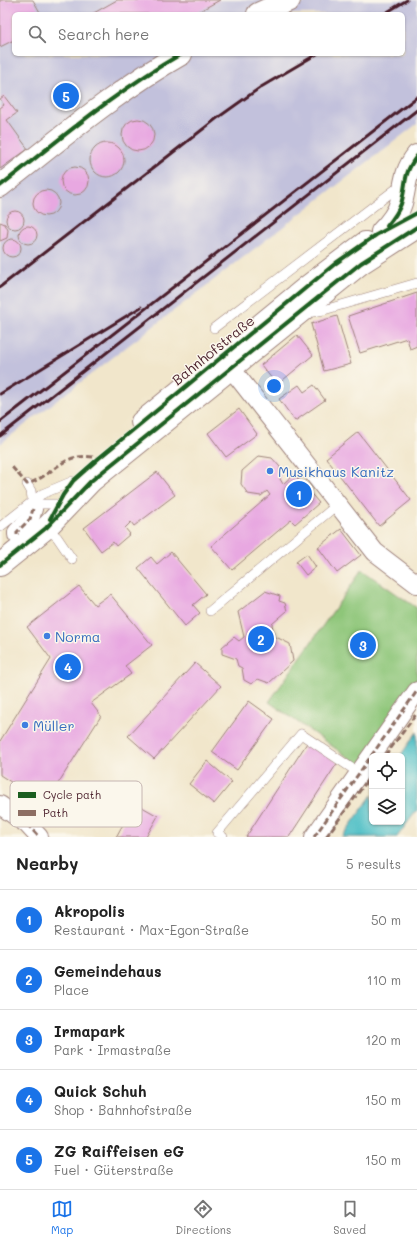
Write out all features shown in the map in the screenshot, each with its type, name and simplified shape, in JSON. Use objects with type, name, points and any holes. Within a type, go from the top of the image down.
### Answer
[{"type":"main road","points":[[262,12],[289,0]]},
{"type":"main road","points":[[0,186],[104,105],[153,70],[178,56]]},
{"type":"main road","points":[[399,236],[395,217],[401,204],[404,182],[410,165],[417,156]]},
{"type":"main road","name":"Bahnhofstraße","points":[[64,504],[73,481],[227,363],[298,314],[361,263],[399,236],[417,213]]},
{"type":"main road","name":"Bahnhofstraße","points":[[0,565],[46,528],[64,504],[227,363],[336,263],[417,227]]},
{"type":"street","points":[[227,363],[375,552],[417,584]]},
{"type":"street","points":[[17,535],[30,519],[33,505]]},
{"type":"street","points":[[314,837],[417,692]]},
{"type":"street","points":[[0,805],[10,812]]},
{"type":"street","points":[[31,827],[39,837]]},
{"type":"lane","points":[[214,328],[404,182]]},
{"type":"lane","points":[[298,314],[324,310],[417,283]]},
{"type":"lane","points":[[0,527],[33,505],[54,488],[73,481]]},
{"type":"lane","points":[[27,484],[33,505]]},
{"type":"lane","points":[[33,505],[64,504]]},
{"type":"lane","points":[[210,611],[338,504]]},
{"type":"lane","points":[[46,528],[57,537],[72,559]]},
{"type":"lane","points":[[222,837],[217,833],[301,734],[363,768]]},
{"type":"shaded area","points":[[0,0],[270,0],[275,12],[12,12],[12,56],[405,56],[405,12],[284,12],[311,0],[417,0],[417,124],[0,444]]},
{"type":"green space","points":[[362,570],[417,608],[417,683],[359,765],[269,702]]},
{"type":"water","points":[[417,732],[417,810],[397,837],[342,837],[369,799],[369,825],[405,825],[405,753],[402,753]]},
{"type":"building","points":[[0,0],[33,0],[40,12],[12,12],[12,41],[0,47]]},
{"type":"building","points":[[117,0],[220,0],[198,12],[96,12]]},
{"type":"building","points":[[4,96],[17,113],[7,120],[28,149],[0,169],[0,108],[4,105],[0,99]]},
{"type":"building","points":[[135,119],[141,119],[150,123],[154,135],[150,147],[141,151],[135,151],[126,147],[122,138],[122,132],[126,123]]},
{"type":"building","points":[[107,143],[119,148],[124,160],[119,172],[107,177],[95,172],[90,160],[95,148]]},
{"type":"building","points":[[75,167],[85,171],[89,181],[85,191],[75,195],[65,191],[61,181],[65,171]]},
{"type":"building","points":[[46,190],[55,194],[59,203],[55,212],[46,216],[37,212],[33,203],[37,194]]},
{"type":"building","points":[[11,211],[19,211],[24,216],[22,227],[19,229],[11,229],[6,224],[6,216]]},
{"type":"building","points":[[0,222],[5,224],[8,230],[7,238],[0,241]]},
{"type":"building","points":[[24,226],[32,226],[37,231],[35,242],[32,244],[24,244],[19,239],[19,231]]},
{"type":"building","points":[[8,239],[16,239],[21,244],[19,255],[16,257],[8,257],[3,252],[3,244]]},
{"type":"building","points":[[417,293],[417,346],[410,349],[407,338],[360,353],[348,316]]},
{"type":"building","points":[[337,316],[351,364],[324,371],[311,324]]},
{"type":"building","points":[[297,335],[313,355],[277,385],[261,365]]},
{"type":"building","points":[[299,385],[304,392],[314,385],[325,400],[295,421],[279,399]]},
{"type":"building","points":[[239,409],[257,434],[226,457],[208,433]]},
{"type":"building","points":[[358,432],[411,500],[379,526],[326,458]]},
{"type":"building","points":[[259,456],[272,458],[280,467],[280,479],[283,484],[294,474],[319,503],[295,524],[291,520],[232,570],[211,546],[270,495],[267,491],[261,496],[248,494],[241,484],[242,471]]},
{"type":"building","points":[[157,472],[175,495],[134,526],[131,522],[125,528],[130,534],[116,546],[113,542],[101,551],[84,528]]},
{"type":"building","points":[[341,529],[361,555],[337,573],[318,547]]},
{"type":"building","points":[[171,552],[206,594],[193,605],[200,613],[185,626],[138,568],[151,557],[157,564]]},
{"type":"building","points":[[307,554],[316,567],[306,575],[296,562]]},
{"type":"building","points":[[79,586],[95,605],[110,594],[152,645],[125,666],[131,674],[91,703],[101,716],[60,781],[10,781],[0,775],[0,741],[51,659],[27,627]]},
{"type":"building","points":[[265,591],[280,596],[279,601],[285,603],[287,611],[272,624],[274,636],[290,644],[293,661],[269,683],[258,679],[251,684],[244,680],[242,668],[238,666],[236,659],[222,654],[222,647],[234,637],[239,641],[244,637],[238,612]]},
{"type":"building","points":[[195,663],[221,686],[154,759],[128,736]]},
{"type":"building","points":[[249,701],[274,719],[237,770],[212,752]]},
{"type":"building","points":[[307,743],[338,762],[289,837],[246,837]]},
{"type":"building","points":[[207,761],[232,782],[214,804],[189,784]]},
{"type":"building","points":[[142,807],[158,816],[146,837],[116,837],[122,827],[142,827]]},
{"type":"railway","points":[[387,12],[407,0]]},
{"type":"railway","points":[[0,287],[216,119],[261,87],[314,56]]},
{"type":"railway","points":[[0,422],[417,97]]},
{"type":"railway","points":[[0,436],[417,110]]},
{"type":"railway","points":[[0,394],[141,307]]},
{"type":"marked path","points":[[12,467],[27,484],[46,475],[60,464],[76,457],[86,456],[99,458]]},
{"type":"marked path","points":[[17,535],[17,532],[30,519],[33,509]]},
{"type":"marked path","points":[[314,837],[417,691]]},
{"type":"marked path","points":[[387,753],[417,713]]},
{"type":"marked path","points":[[326,837],[369,778]]},
{"type":"marked path","points":[[30,827],[39,837]]},
{"type":"cycle path","points":[[0,186],[111,100],[157,68],[178,56]]},
{"type":"cycle path","points":[[387,226],[400,207],[407,174],[417,156]]},
{"type":"cycle path","points":[[50,519],[63,495],[73,481],[99,458],[336,263],[376,235],[417,213]]},
{"type":"cycle path","points":[[0,565],[46,528],[91,481],[361,263],[417,227]]},
{"type":"place","name":"ZG Raiffeisen eG","points":[[66,96]]},
{"type":"place","name":"Musikhaus Kanitz","points":[[270,471]]},
{"type":"place","name":"Akropolis","points":[[299,494]]},
{"type":"place","name":"Norma","points":[[47,636]]},
{"type":"place","name":"Gemeindehaus","points":[[261,639]]},
{"type":"place","name":"Irmapark","points":[[363,645]]},
{"type":"place","name":"Quick Schuh","points":[[68,667]]},
{"type":"place","name":"Müller","points":[[25,725]]}]
